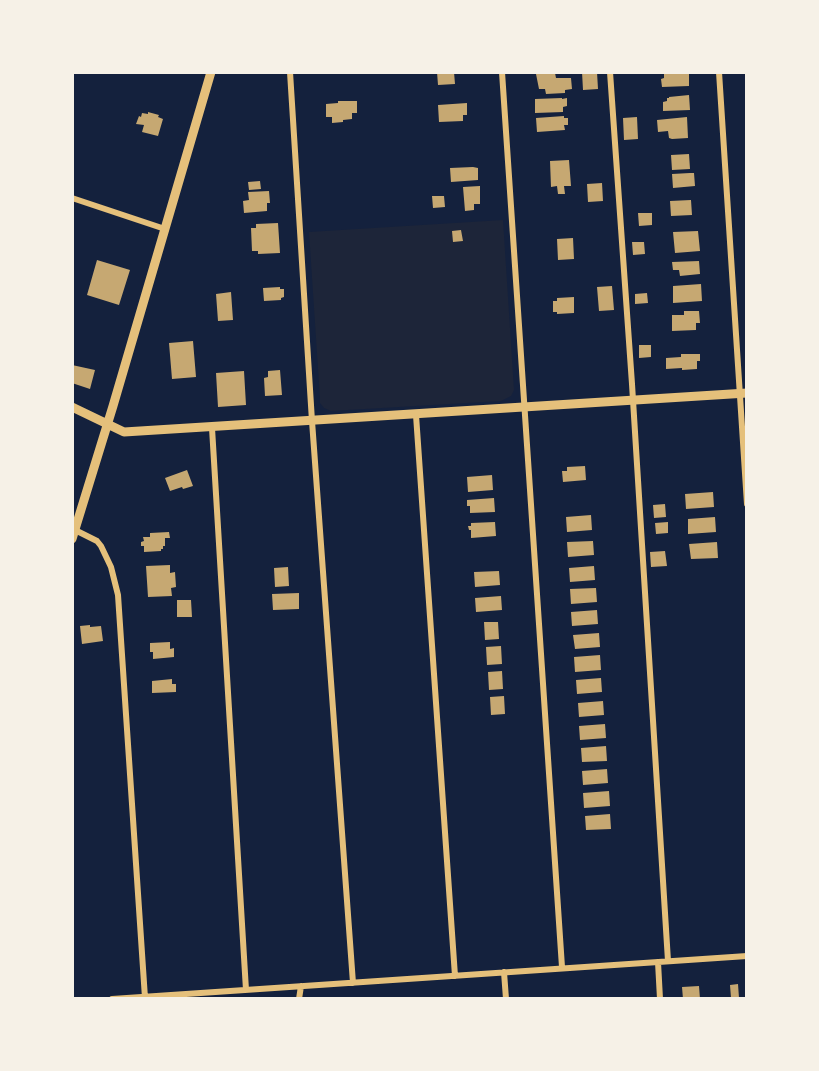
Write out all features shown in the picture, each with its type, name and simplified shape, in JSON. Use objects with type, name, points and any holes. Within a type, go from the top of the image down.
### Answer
[{"type":"street","points":[[145,998],[118,595],[111,567],[101,546],[97,541],[74,535],[211,72]]},
{"type":"street","points":[[290,72],[312,421],[353,983]]},
{"type":"street","points":[[502,72],[562,967]]},
{"type":"street","points":[[610,72],[668,961]]},
{"type":"street","points":[[719,72],[743,394],[747,504]]},
{"type":"street","points":[[72,198],[165,229]]},
{"type":"street","points":[[72,407],[124,432],[743,394]]},
{"type":"street","points":[[416,415],[455,976]]},
{"type":"street","points":[[212,428],[246,990]]},
{"type":"street","points":[[112,999],[747,956]]},
{"type":"street","points":[[658,962],[660,999]]},
{"type":"street","points":[[504,972],[506,999]]},
{"type":"street","points":[[299,999],[301,986]]},
{"type":"shaded area","points":[[503,220],[514,390],[511,396],[501,401],[331,411],[324,408],[320,403],[309,232]]},
{"type":"building","points":[[437,72],[454,72],[455,84],[438,85]]},
{"type":"building","points":[[582,72],[597,72],[598,89],[583,90]]},
{"type":"building","points":[[664,72],[689,72],[689,86],[662,87],[661,79],[664,78]]},
{"type":"building","points":[[555,73],[556,78],[571,78],[572,89],[565,90],[565,93],[546,94],[545,89],[539,89],[536,74]]},
{"type":"building","points":[[689,95],[690,110],[663,111],[663,102],[667,101],[667,98]]},
{"type":"building","points":[[567,98],[567,106],[563,107],[563,112],[535,113],[535,99]]},
{"type":"building","points":[[338,101],[357,101],[357,113],[352,113],[352,119],[332,123],[332,117],[326,117],[326,104],[338,103]]},
{"type":"building","points":[[467,103],[467,115],[463,115],[463,121],[439,122],[438,105]]},
{"type":"building","points":[[148,112],[159,115],[158,117],[163,119],[158,136],[142,132],[144,125],[136,124],[142,113],[148,114]]},
{"type":"building","points":[[564,116],[568,118],[568,125],[564,125],[565,130],[537,132],[536,118]]},
{"type":"building","points":[[637,117],[638,139],[624,140],[623,118]]},
{"type":"building","points":[[687,117],[688,138],[672,139],[669,138],[668,131],[658,132],[657,120]]},
{"type":"building","points":[[689,154],[690,169],[672,170],[671,155]]},
{"type":"building","points":[[569,160],[571,186],[564,186],[565,194],[558,194],[557,186],[551,187],[550,161]]},
{"type":"building","points":[[450,168],[478,168],[478,180],[451,182]]},
{"type":"building","points":[[694,173],[695,186],[673,188],[672,174]]},
{"type":"building","points":[[260,181],[261,189],[249,190],[248,182]]},
{"type":"building","points":[[602,183],[603,201],[588,202],[587,184]]},
{"type":"building","points":[[480,186],[480,204],[474,204],[474,210],[465,211],[463,187]]},
{"type":"building","points":[[269,191],[270,203],[267,203],[267,211],[244,213],[243,201],[249,200],[248,192]]},
{"type":"building","points":[[432,196],[444,196],[445,207],[433,208]]},
{"type":"building","points":[[691,200],[692,215],[671,216],[670,201]]},
{"type":"building","points":[[638,213],[652,213],[652,225],[639,226]]},
{"type":"building","points":[[278,223],[280,253],[258,254],[258,251],[252,251],[251,228],[256,228],[256,224]]},
{"type":"building","points":[[461,230],[463,241],[453,242],[452,231]]},
{"type":"building","points":[[698,231],[700,251],[675,253],[673,232]]},
{"type":"building","points":[[573,238],[574,259],[558,260],[557,239]]},
{"type":"building","points":[[632,242],[644,242],[645,254],[633,255]]},
{"type":"building","points":[[97,260],[130,270],[119,305],[87,295]]},
{"type":"building","points":[[699,261],[700,274],[680,276],[679,270],[673,270],[672,262]]},
{"type":"building","points":[[701,284],[702,301],[673,303],[673,286]]},
{"type":"building","points":[[612,286],[614,310],[599,311],[597,287]]},
{"type":"building","points":[[280,287],[284,289],[284,297],[281,300],[264,301],[263,288]]},
{"type":"building","points":[[231,292],[233,320],[218,321],[216,294]]},
{"type":"building","points":[[647,293],[648,303],[635,304],[635,294]]},
{"type":"building","points":[[574,297],[574,313],[557,314],[553,312],[553,301],[557,301],[557,298]]},
{"type":"building","points":[[684,311],[699,311],[700,323],[696,323],[696,330],[672,331],[672,315],[684,315]]},
{"type":"building","points":[[193,341],[196,377],[172,379],[169,343]]},
{"type":"building","points":[[639,345],[651,345],[651,357],[639,358]]},
{"type":"building","points":[[681,354],[700,354],[697,369],[666,369],[666,358],[681,357]]},
{"type":"building","points":[[72,365],[95,370],[90,389],[72,383]]},
{"type":"building","points":[[280,370],[282,395],[265,396],[264,378],[268,377],[268,371]]},
{"type":"building","points":[[244,371],[246,405],[218,407],[216,373]]},
{"type":"building","points":[[585,466],[586,480],[563,482],[562,471],[567,471],[567,467]]},
{"type":"building","points":[[187,470],[193,486],[170,491],[165,478]]},
{"type":"building","points":[[492,475],[493,490],[468,492],[467,477]]},
{"type":"building","points":[[713,492],[714,507],[686,509],[685,494]]},
{"type":"building","points":[[494,498],[495,512],[470,513],[467,500]]},
{"type":"building","points":[[665,504],[666,517],[654,518],[653,505]]},
{"type":"building","points":[[591,515],[592,530],[567,532],[566,517]]},
{"type":"building","points":[[715,517],[716,532],[688,534],[688,519]]},
{"type":"building","points":[[495,522],[496,536],[471,538],[471,530],[468,526],[471,526],[471,523]]},
{"type":"building","points":[[668,522],[668,533],[656,534],[655,523]]},
{"type":"building","points":[[169,532],[170,538],[165,538],[165,546],[161,551],[144,552],[144,546],[141,546],[141,542],[144,541],[143,537],[150,537],[150,533]]},
{"type":"building","points":[[593,541],[594,555],[568,557],[567,542]]},
{"type":"building","points":[[717,542],[718,558],[691,559],[689,544]]},
{"type":"building","points":[[665,551],[667,566],[651,567],[650,552]]},
{"type":"building","points":[[170,565],[170,573],[175,572],[176,587],[171,588],[172,596],[148,597],[146,566]]},
{"type":"building","points":[[594,566],[595,580],[570,582],[569,568]]},
{"type":"building","points":[[288,567],[289,586],[275,587],[274,568]]},
{"type":"building","points":[[499,571],[500,585],[475,587],[474,572]]},
{"type":"building","points":[[596,588],[597,602],[571,604],[570,589]]},
{"type":"building","points":[[299,593],[299,609],[273,610],[272,594]]},
{"type":"building","points":[[501,596],[502,610],[476,612],[475,598]]},
{"type":"building","points":[[177,600],[191,600],[192,617],[177,617]]},
{"type":"building","points":[[597,610],[598,624],[572,626],[571,612]]},
{"type":"building","points":[[484,622],[498,622],[499,639],[485,640]]},
{"type":"building","points":[[90,625],[90,627],[101,626],[103,641],[82,644],[80,626]]},
{"type":"building","points":[[599,633],[600,647],[575,649],[573,635]]},
{"type":"building","points":[[170,642],[170,649],[174,648],[174,657],[153,659],[150,643]]},
{"type":"building","points":[[501,646],[502,664],[487,665],[486,647]]},
{"type":"building","points":[[600,655],[601,670],[575,672],[574,657]]},
{"type":"building","points":[[502,671],[503,689],[489,690],[488,672]]},
{"type":"building","points":[[601,678],[602,692],[577,694],[576,680]]},
{"type":"building","points":[[172,679],[172,684],[176,684],[176,692],[152,693],[152,681]]},
{"type":"building","points":[[504,696],[505,714],[491,715],[490,697]]},
{"type":"building","points":[[603,701],[604,715],[579,717],[578,703]]},
{"type":"building","points":[[605,724],[606,738],[580,740],[579,726]]},
{"type":"building","points":[[606,746],[607,761],[582,762],[581,748]]},
{"type":"building","points":[[607,769],[608,783],[583,785],[582,771]]},
{"type":"building","points":[[609,791],[610,806],[584,808],[583,793]]},
{"type":"building","points":[[610,814],[611,829],[586,830],[585,816]]},
{"type":"building","points":[[738,984],[739,998],[731,998],[730,985]]},
{"type":"building","points":[[699,986],[700,999],[683,999],[682,987]]}]
